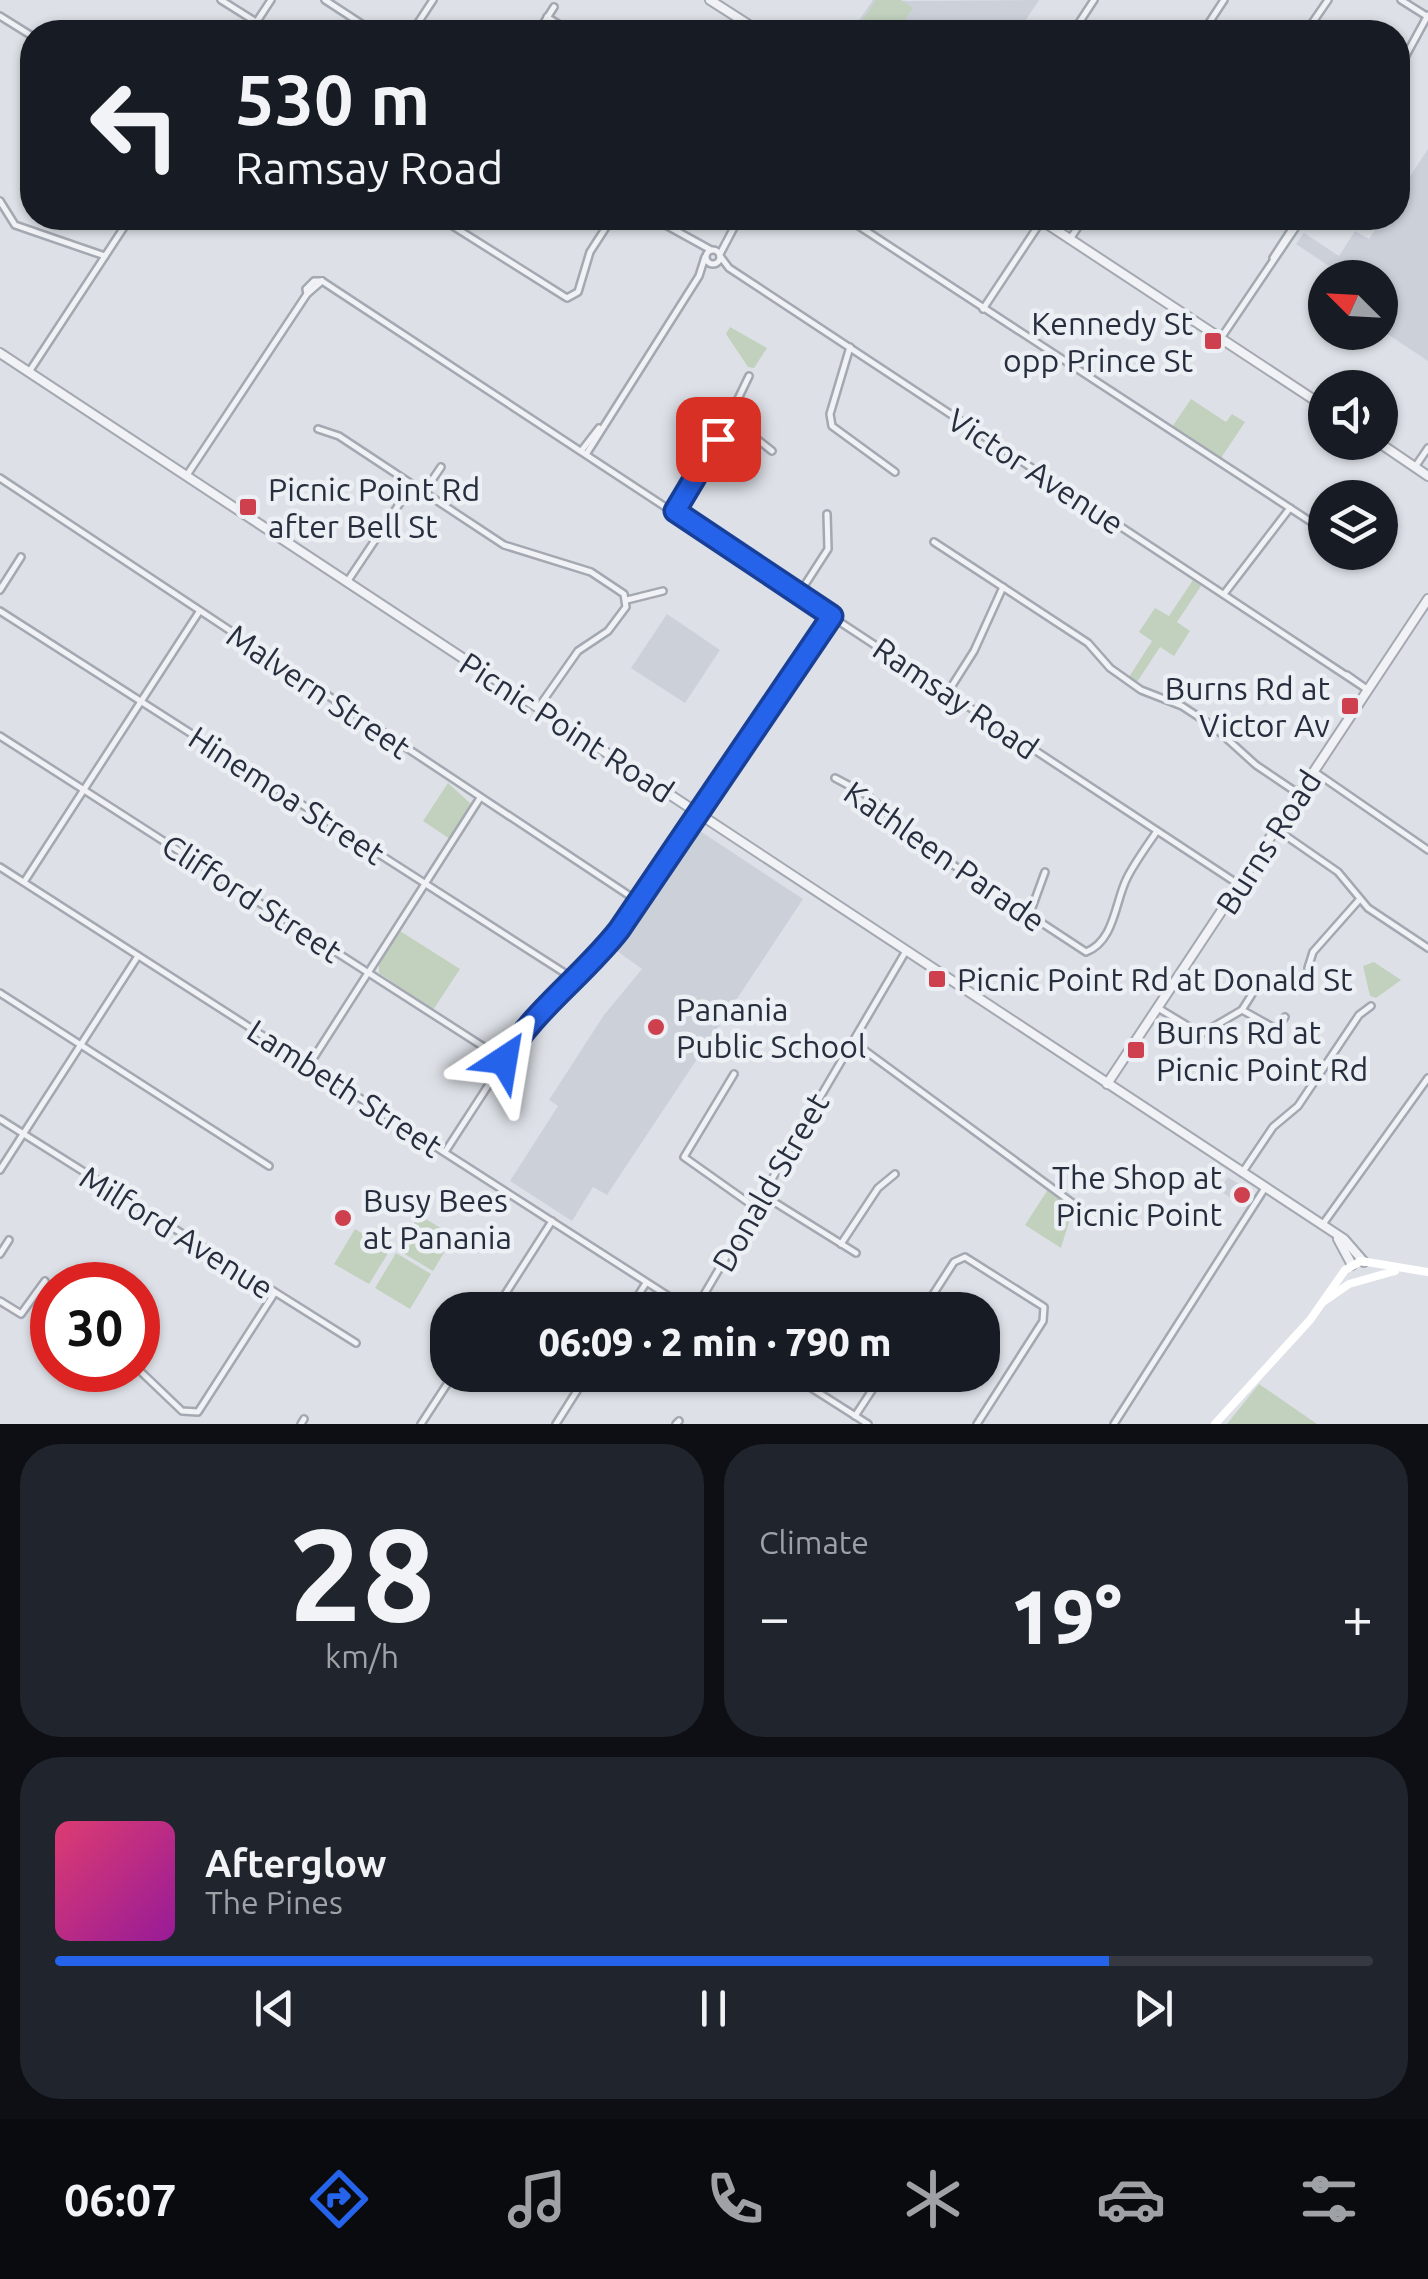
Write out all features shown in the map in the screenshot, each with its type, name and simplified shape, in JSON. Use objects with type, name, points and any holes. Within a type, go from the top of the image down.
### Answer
[{"type":"main road","points":[[1364,1262],[1372,1271],[1370,1278]]},
{"type":"main road","points":[[1214,1424],[1324,1302],[1337,1278],[1351,1267],[1364,1262],[1428,1272]]},
{"type":"main road","points":[[1351,1267],[1355,1282]]},
{"type":"main road","points":[[1324,1302],[1355,1282],[1403,1270]]},
{"type":"street","points":[[221,0],[253,20]]},
{"type":"street","points":[[325,0],[356,20]]},
{"type":"street","points":[[710,0],[724,4],[745,20]]},
{"type":"street","points":[[1402,0],[1428,16],[1410,48]]},
{"type":"street","points":[[545,20],[554,7]]},
{"type":"street","points":[[0,200],[20,227]]},
{"type":"street","points":[[30,230],[105,256]]},
{"type":"street","points":[[30,372],[122,230]]},
{"type":"street","points":[[459,230],[567,298]]},
{"type":"street","points":[[567,298],[578,292],[590,252],[604,230]]},
{"type":"street","points":[[672,230],[712,250]]},
{"type":"street","points":[[584,452],[699,276],[706,257],[731,230]]},
{"type":"street","points":[[864,230],[1308,520]]},
{"type":"street","points":[[983,309],[1033,230]]},
{"type":"street","points":[[1056,230],[1308,397]]},
{"type":"street","points":[[1070,239],[1076,230]]},
{"type":"street","points":[[1221,338],[1293,230]]},
{"type":"street","points":[[699,276],[719,256],[725,238]]},
{"type":"street","points":[[695,244],[713,264]]},
{"type":"street","name":"Victor Avenue","points":[[712,250],[729,268],[1368,690]]},
{"type":"street","name":"Victor Avenue","points":[[713,264],[729,268]]},
{"type":"street","name":"Ramsay Road","points":[[187,475],[307,294],[322,281],[1239,885]]},
{"type":"street","points":[[566,310],[567,298]]},
{"type":"street","points":[[850,347],[832,407],[832,426],[895,472]]},
{"type":"street","name":"Picnic Point Road","points":[[0,353],[1354,1246],[1364,1262]]},
{"type":"street","points":[[675,511],[712,453],[749,376]]},
{"type":"street","points":[[728,416],[772,451]]},
{"type":"street","points":[[318,429],[339,436],[504,546],[595,574],[622,591],[627,600]]},
{"type":"street","points":[[1415,468],[1428,448]]},
{"type":"street","points":[[1398,456],[1428,476]]},
{"type":"street","points":[[424,492],[441,467]]},
{"type":"street","name":"Malvern Street","points":[[0,478],[639,902]]},
{"type":"street","points":[[347,582],[412,484]]},
{"type":"street","points":[[1224,594],[1290,508]]},
{"type":"street","points":[[800,594],[828,549],[827,514]]},
{"type":"street","points":[[934,542],[1088,643],[1129,682],[1214,726],[1256,765],[1299,794]]},
{"type":"street","points":[[0,590],[21,557]]},
{"type":"street","points":[[948,692],[974,650],[1004,587]]},
{"type":"street","points":[[538,708],[574,655],[613,627],[627,600],[663,591]]},
{"type":"street","name":"Burns Road","points":[[1107,1084],[1428,599]]},
{"type":"street","name":"Hinemoa Street","points":[[0,611],[574,979]]},
{"type":"street","points":[[24,882],[200,612]]},
{"type":"street","points":[[445,1152],[535,1014],[596,959],[639,902],[832,616]]},
{"type":"street","name":"Clifford Street","points":[[0,736],[504,1060]]},
{"type":"street","points":[[1314,772],[1428,850]]},
{"type":"street","name":"Kathleen Parade","points":[[835,778],[867,795],[929,849],[1083,951],[1093,950],[1116,916],[1127,876],[1157,831]]},
{"type":"street","points":[[309,1066],[480,798]]},
{"type":"street","points":[[1276,829],[1338,872],[1358,900],[1428,948]]},
{"type":"street","name":"Lambeth Street","points":[[0,867],[662,1292]]},
{"type":"street","points":[[1029,916],[1044,872]]},
{"type":"street","points":[[1308,968],[1313,952],[1338,929],[1358,900]]},
{"type":"street","name":"Donald Street","points":[[703,1292],[906,951]]},
{"type":"street","points":[[0,1170],[138,956]]},
{"type":"street","points":[[1158,1008],[1201,1034],[1242,1010],[1259,983]]},
{"type":"street","points":[[0,993],[269,1166]]},
{"type":"street","points":[[1242,1173],[1273,1127],[1298,1106],[1359,1016],[1371,1006]]},
{"type":"street","points":[[1242,1010],[1276,1029],[1285,1017]]},
{"type":"street","points":[[852,1041],[1097,1221]]},
{"type":"street","points":[[734,1074],[684,1157],[756,1208]]},
{"type":"street","points":[[1322,1226],[1428,1078]]},
{"type":"street","name":"Milford Avenue","points":[[0,1120],[356,1343]]},
{"type":"street","points":[[841,1244],[878,1188],[895,1174]]},
{"type":"street","points":[[1114,1424],[1265,1188]]},
{"type":"street","points":[[763,1195],[856,1253]]},
{"type":"street","points":[[507,1292],[552,1221]]},
{"type":"street","name":"Picnic Point Road","points":[[1334,1234],[1348,1252],[1351,1267]]},
{"type":"street","points":[[0,1254],[9,1240]]},
{"type":"street","points":[[936,1292],[961,1257],[1044,1308],[1043,1321],[1000,1388]]},
{"type":"street","points":[[640,1292],[646,1282]]},
{"type":"street","points":[[192,1414],[201,1408],[274,1294]]},
{"type":"street","points":[[0,1302],[21,1314],[30,1302]]},
{"type":"street","points":[[160,1390],[192,1414]]},
{"type":"street","points":[[421,1424],[442,1392]]},
{"type":"street","points":[[556,1424],[576,1392]]},
{"type":"street","points":[[818,1392],[868,1424]]},
{"type":"street","points":[[855,1416],[871,1392]]},
{"type":"street","points":[[977,1424],[998,1392]]},
{"type":"street","points":[[192,1414],[193,1424]]},
{"type":"shaded area","points":[[873,0],[1039,0],[1026,20],[859,20]]},
{"type":"shaded area","points":[[1428,149],[1428,361],[1398,341],[1398,260],[1320,260],[1296,244],[1304,233],[1339,256],[1355,231],[1369,239],[1375,230],[1410,230],[1410,177]]},
{"type":"shaded area","points":[[667,614],[720,650],[685,703],[631,668]]},
{"type":"shaded area","name":"Panania Public School","points":[[697,829],[803,899],[607,1195],[593,1187],[572,1221],[510,1181],[558,1106],[549,1100],[604,1015],[642,969],[617,951]]},
{"type":"shaded area","points":[[1228,1177],[1248,1190],[1241,1205],[1219,1190]]},
{"type":"green space","points":[[876,0],[901,0],[913,8],[905,20],[863,20]]},
{"type":"green space","points":[[730,327],[767,348],[754,368],[748,367],[726,334]]},
{"type":"green space","points":[[1191,399],[1226,422],[1232,414],[1245,422],[1221,458],[1172,427]]},
{"type":"green space","points":[[1193,580],[1201,586],[1177,622],[1190,631],[1174,656],[1160,647],[1137,682],[1129,677],[1152,641],[1139,632],[1155,608],[1169,616]]},
{"type":"green space","points":[[448,783],[471,804],[450,839],[423,821]]},
{"type":"green space","points":[[400,931],[460,969],[433,1010],[379,973],[379,964]]},
{"type":"green space","points":[[1374,962],[1401,980],[1376,998],[1370,996],[1363,966]]},
{"type":"green space","points":[[1049,1188],[1074,1205],[1061,1248],[1025,1225]]},
{"type":"green space","points":[[419,1215],[454,1236],[433,1271],[398,1250]]},
{"type":"green space","points":[[355,1229],[390,1250],[369,1284],[334,1264]]},
{"type":"green space","points":[[396,1253],[431,1274],[410,1309],[375,1288]]},
{"type":"green space","points":[[1259,1384],[1317,1424],[1227,1424]]},
{"type":"place","name":"Kennedy St opp Prince St","points":[[1213,341]]},
{"type":"place","name":"Picnic Point Rd after Bell St","points":[[248,507]]},
{"type":"place","name":"Burns Rd at Victor Av","points":[[1350,706]]},
{"type":"place","name":"Picnic Point Rd at Donald St","points":[[937,979]]},
{"type":"place","name":"Panania Public School","points":[[656,1027]]},
{"type":"place","name":"Burns Rd at Picnic Point Rd","points":[[1136,1050]]},
{"type":"place","name":"The Shop at Picnic Point","points":[[1242,1195]]},
{"type":"place","name":"Busy Bees at Panania","points":[[343,1218]]},
{"type":"route","points":[[504,1060],[535,1014],[596,959],[619,930],[832,616],[675,511],[718,439]]}]
